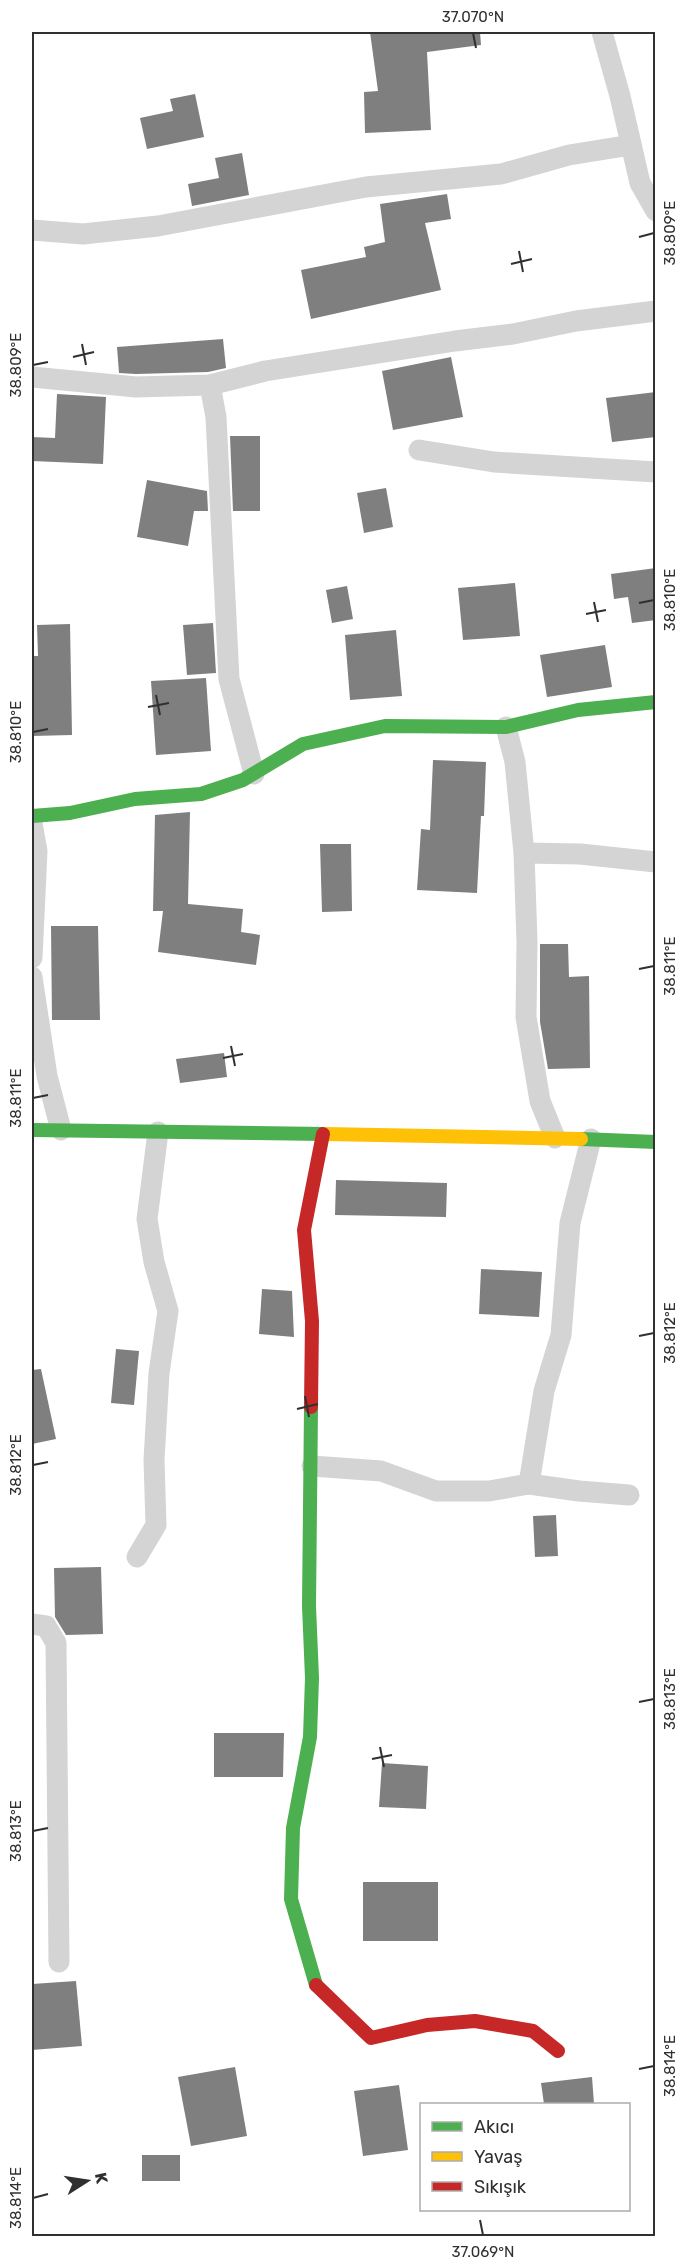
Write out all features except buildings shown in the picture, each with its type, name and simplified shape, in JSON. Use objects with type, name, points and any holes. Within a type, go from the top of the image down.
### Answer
[{"type":"street","points":[[602,32],[620,96],[640,183],[656,211]]},
{"type":"street","points":[[32,230],[83,234],[158,226],[366,187],[501,174],[569,155],[631,145]]},
{"type":"street","points":[[32,377],[136,387],[210,385],[265,371],[513,334],[576,321],[656,311]]},
{"type":"street","points":[[210,385],[216,417],[229,679],[254,774]]},
{"type":"street","points":[[419,450],[494,462],[656,472]]},
{"type":"street","points":[[32,816],[70,813],[135,799],[201,794],[243,780],[303,744],[385,726],[506,727],[578,710],[656,702]]},
{"type":"street","points":[[506,727],[515,762],[524,853],[527,942],[526,1017],[540,1101],[555,1138]]},
{"type":"street","points":[[32,823],[38,851],[32,958]]},
{"type":"street","points":[[524,853],[580,854],[656,862]]},
{"type":"street","points":[[32,977],[47,1076],[61,1130]]},
{"type":"street","points":[[32,1130],[555,1138],[656,1142]]},
{"type":"street","points":[[137,1557],[156,1525],[155,1438],[159,1373],[168,1311],[154,1262],[147,1219],[158,1132]]},
{"type":"street","points":[[324,1134],[304,1230],[312,1321],[309,1606],[312,1678],[310,1737],[293,1828],[291,1899],[316,1985],[371,2038],[427,2025],[474,2021],[532,2031],[558,2051]]},
{"type":"street","points":[[529,1484],[544,1391],[561,1335],[570,1222],[591,1139]]},
{"type":"street","points":[[312,1466],[381,1471],[436,1491],[489,1491],[529,1484],[629,1495]]},
{"type":"street","points":[[32,1624],[46,1626],[56,1643],[59,1962]]},
{"type":"traffic: fast","points":[[32,816],[70,813],[135,799],[201,794],[243,780],[303,744],[385,726],[506,727],[578,710],[656,702]]},
{"type":"traffic: fast","points":[[32,1130],[325,1134]]},
{"type":"traffic: fast","points":[[581,1139],[656,1142]]},
{"type":"traffic: fast","points":[[311,1407],[309,1606],[312,1678],[310,1737],[293,1828],[291,1899],[316,1985]]},
{"type":"traffic: slow","points":[[325,1134],[581,1139]]},
{"type":"traffic: jam","points":[[311,1407],[312,1321],[304,1230],[323,1134]]},
{"type":"traffic: jam","points":[[316,1985],[371,2038],[427,2025],[475,2021],[533,2031],[558,2051]]}]
